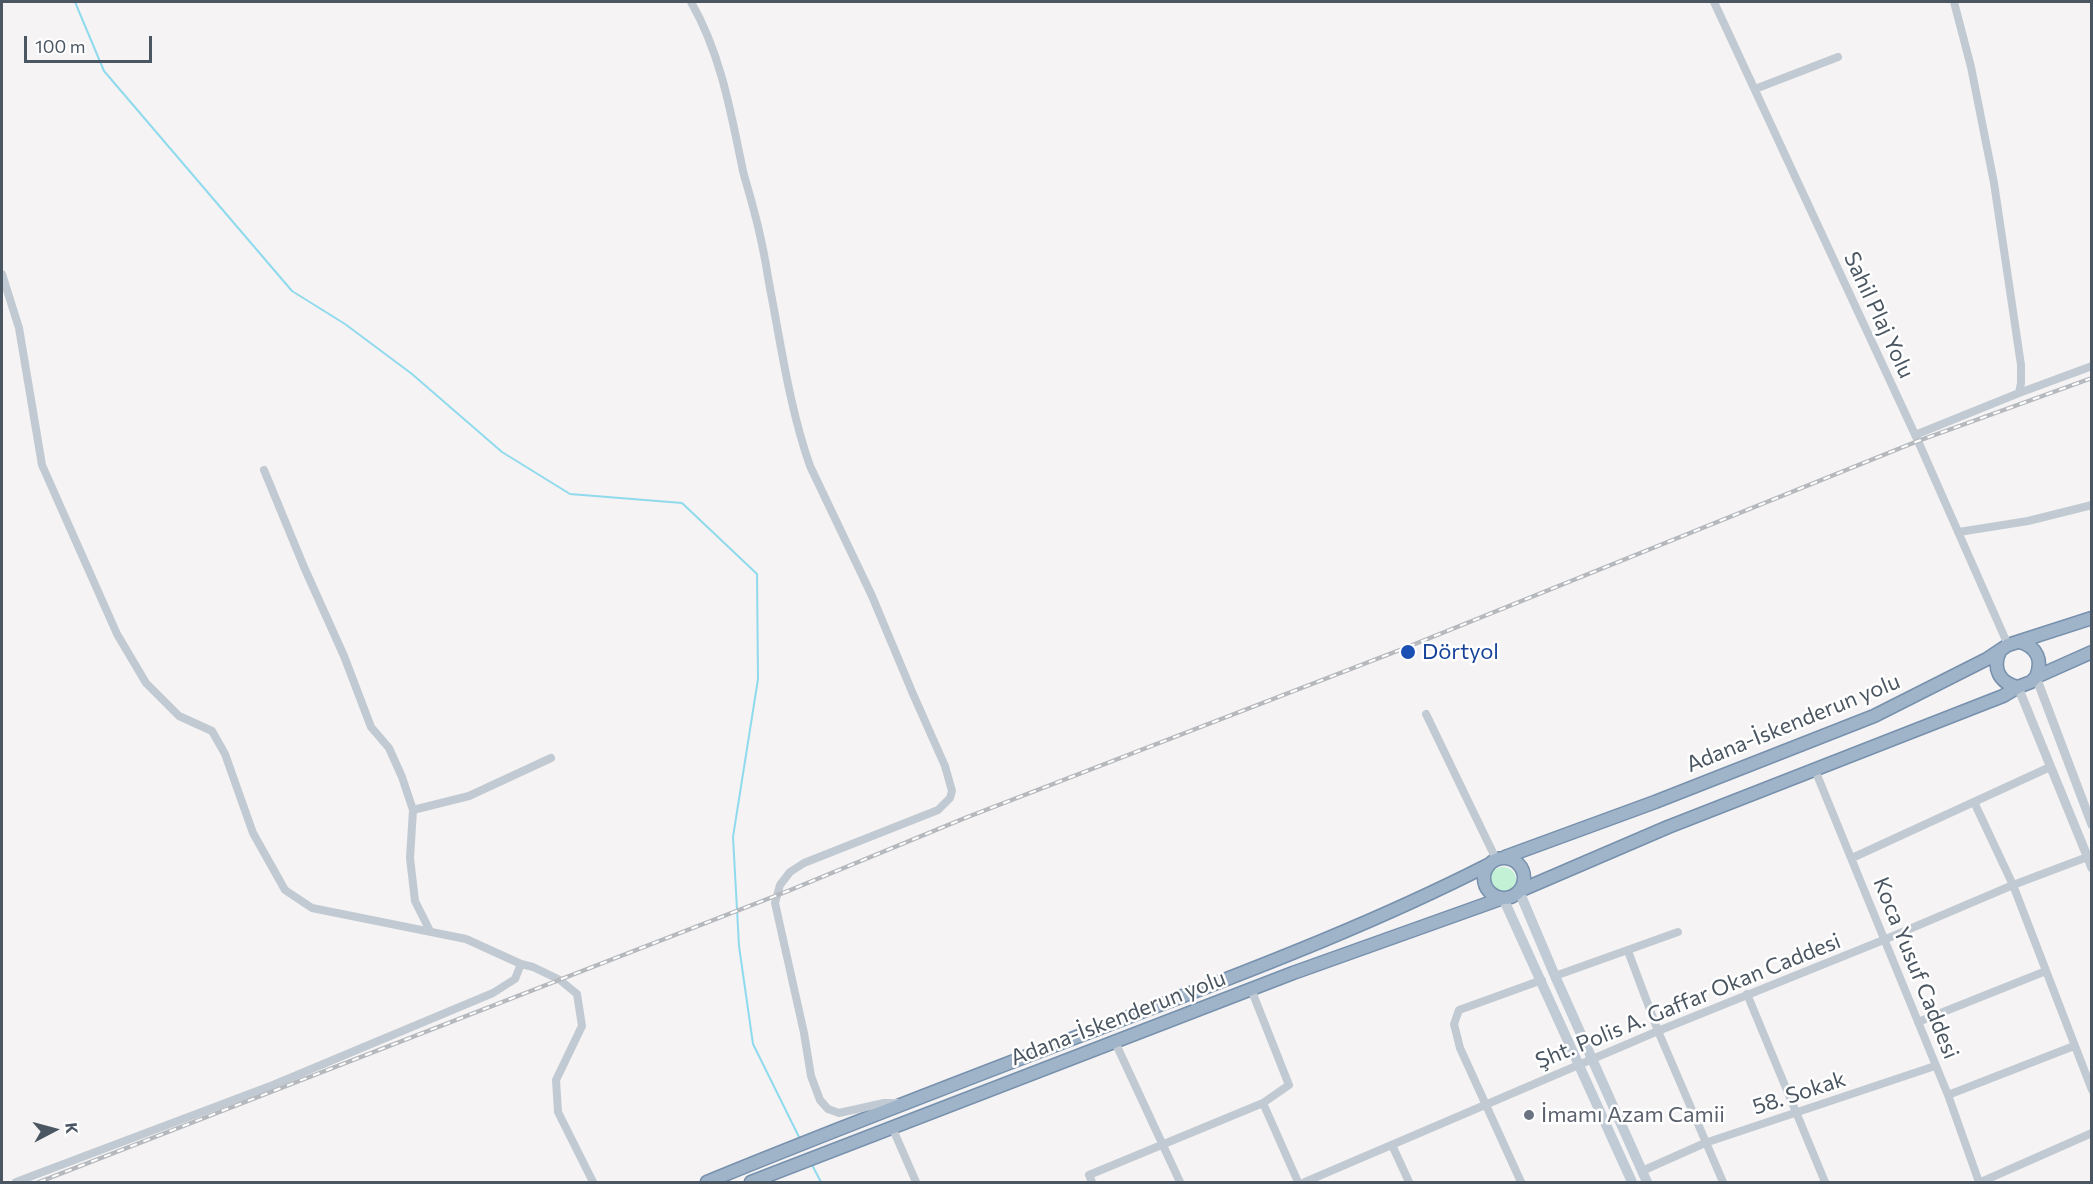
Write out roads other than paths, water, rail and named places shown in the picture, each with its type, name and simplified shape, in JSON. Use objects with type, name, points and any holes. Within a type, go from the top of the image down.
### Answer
[{"type":"highway","name":"Adana-İskenderun yolu","points":[[707,1182],[1286,956],[1408,903],[1496,860],[1655,802],[1874,716],[1988,659],[2009,646],[2091,618]]},
{"type":"highway","points":[[2018,687],[2005,682],[1997,671],[1996,664],[2009,646],[2027,644],[2038,655],[2039,670],[2036,677]]},
{"type":"highway","points":[[1519,891],[1524,883],[1522,869],[1513,859],[1496,860],[1483,877],[1487,890],[1497,897],[1510,897],[1519,891],[1668,827],[2003,696],[2031,682],[2036,677],[2091,652]]},
{"type":"highway","name":"Adana-İskenderun yolu","points":[[753,1181],[1251,990],[1503,898]]},
{"type":"main road","points":[[1519,891],[1647,1182]]},
{"type":"main road","points":[[1503,898],[1632,1182]]},
{"type":"street","points":[[691,2],[712,47],[730,103],[766,267],[793,410],[810,466],[872,596],[952,791],[950,798],[938,810],[828,852],[790,872],[780,885],[776,903],[811,1076],[820,1100],[828,1109],[839,1113],[884,1103],[908,1103]]},
{"type":"street","name":"Sahil Plaj Yolu","points":[[1714,2],[1915,435],[2009,646]]},
{"type":"street","points":[[1954,2],[1971,67],[1994,183],[2021,365],[2019,393]]},
{"type":"street","points":[[1755,89],[1838,57]]},
{"type":"street","points":[[2,274],[19,328],[42,465],[117,634],[146,683],[179,716],[212,731],[225,754],[253,833],[285,890],[312,908],[466,939],[560,980],[578,994],[582,1026],[556,1080],[558,1112],[593,1182]]},
{"type":"street","points":[[1915,435],[2091,366]]},
{"type":"street","points":[[264,470],[344,656],[370,727],[389,748],[413,810],[410,858],[415,901],[429,931]]},
{"type":"street","points":[[1959,532],[2028,521],[2091,505]]},
{"type":"street","points":[[2036,677],[2091,825]]},
{"type":"street","points":[[2018,687],[2089,856],[2091,868]]},
{"type":"street","points":[[1426,714],[1496,860]]},
{"type":"street","points":[[413,810],[469,795],[552,758]]},
{"type":"street","points":[[1852,858],[2050,767]]},
{"type":"street","name":"Koca Yusuf Caddesi","points":[[1815,770],[1886,939],[1980,1182]]},
{"type":"street","points":[[1974,802],[2013,885],[2091,1090]]},
{"type":"street","name":"Şht. Polis A. Gaffar Okan Caddesi","points":[[1305,1182],[1747,994],[2089,856]]},
{"type":"street","points":[[1555,976],[1678,932]]},
{"type":"street","points":[[1628,951],[1705,1143],[1723,1182]]},
{"type":"street","points":[[16,1182],[273,1085],[493,993],[515,979],[520,964]]},
{"type":"street","points":[[1918,1022],[2046,971]]},
{"type":"street","points":[[1521,1182],[1460,1048],[1454,1024],[1460,1010],[1542,980]]},
{"type":"street","points":[[1090,1179],[1162,1144],[1263,1103],[1289,1085],[1251,990]]},
{"type":"street","points":[[1747,994],[1825,1182]]},
{"type":"street","points":[[1115,1042],[1180,1182]]},
{"type":"street","points":[[1948,1095],[2074,1046]]},
{"type":"street","name":"58. Sokak","points":[[1642,1171],[1705,1143],[1935,1066]]},
{"type":"street","points":[[1263,1103],[1298,1182]]},
{"type":"street","points":[[892,1127],[916,1182]]},
{"type":"street","points":[[1980,1182],[2091,1132]]},
{"type":"street","points":[[1392,1145],[1409,1182]]},
{"type":"waterway","points":[[75,2],[104,71],[292,291],[345,324],[412,374],[502,452],[570,494],[682,503],[757,574],[758,679],[733,837],[739,946],[753,1044],[800,1139]]},
{"type":"waterway","points":[[811,1163],[821,1182]]},
{"type":"railway","points":[[39,1182],[788,891],[965,818],[1405,648],[1918,441],[2092,378]]},
{"type":"place","name":"Dörtyol","points":[[1408,652]]},
{"type":"place","name":"İmamı Azam Camii","points":[[1529,1115]]}]
